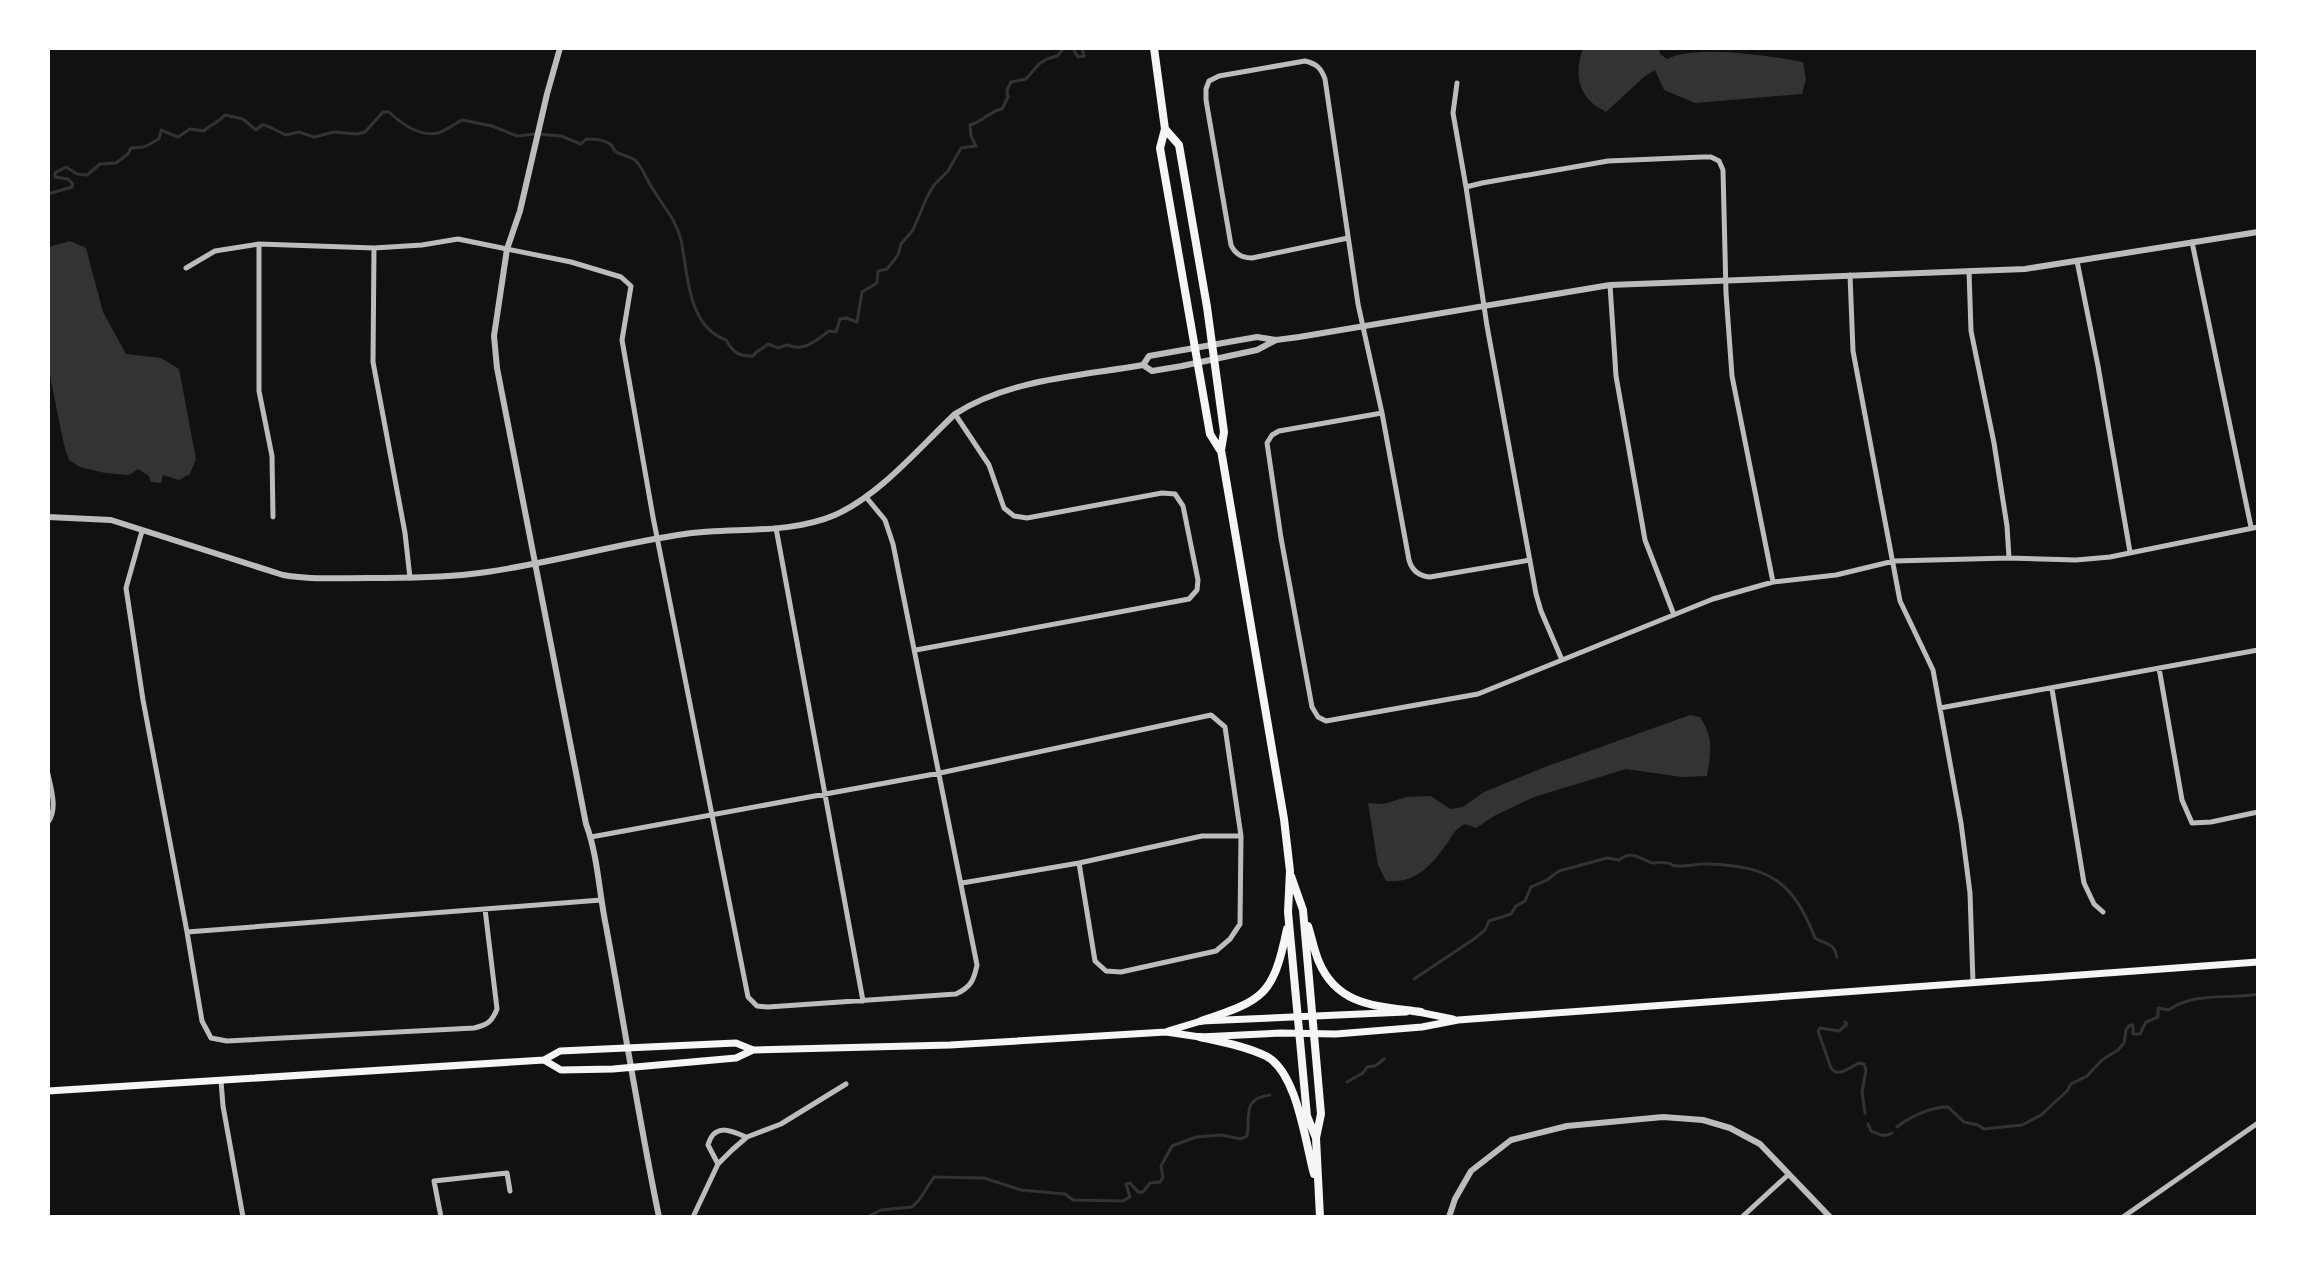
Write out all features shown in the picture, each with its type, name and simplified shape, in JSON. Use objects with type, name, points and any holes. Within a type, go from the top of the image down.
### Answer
[{"type":"main road","points":[[1154,48],[1165,129],[1160,148],[1210,434],[1221,450]]},
{"type":"main road","points":[[1165,129],[1179,145],[1214,359],[1224,432],[1221,450],[1271,735],[1290,871],[1289,920],[1307,1116],[1316,1138]]},
{"type":"main road","points":[[1290,871],[1319,961],[1330,982],[1362,1003],[1458,1020]]},
{"type":"main road","points":[[1303,910],[1321,1114],[1316,1138],[1320,1217]]},
{"type":"main road","points":[[1166,1032],[1252,1003],[1268,988],[1280,962],[1289,920]]},
{"type":"main road","points":[[1200,1037],[1422,1027],[1458,1020],[2258,962]]},
{"type":"main road","points":[[1201,1021],[1421,1012]]},
{"type":"main road","points":[[544,1060],[561,1070],[736,1058],[753,1050],[950,1045],[1166,1032],[1200,1037],[1269,1057],[1290,1082],[1318,1186]]},
{"type":"main road","points":[[48,1091],[544,1060],[560,1051],[736,1043],[753,1050]]},
{"type":"street","points":[[560,48],[520,211],[507,249],[494,336],[497,368],[591,837],[659,1217]]},
{"type":"street","points":[[1348,238],[1252,258],[1244,258],[1234,251],[1206,100],[1209,81],[1219,76],[1305,61],[1316,64],[1325,79],[1362,325],[1409,560],[1415,571],[1432,577],[1530,560]]},
{"type":"street","points":[[1457,83],[1453,113],[1530,560],[1541,611],[1562,660]]},
{"type":"street","points":[[1466,187],[1608,161],[1711,157],[1719,161],[1723,170],[1732,376],[1773,582]]},
{"type":"street","points":[[48,517],[111,520],[283,575],[305,579],[471,574],[658,537],[711,530],[776,528],[834,515],[866,497],[955,414],[969,405],[1020,386],[1143,365],[1152,371],[1257,350],[1276,340],[1610,285],[2025,269],[2258,232]]},
{"type":"street","points":[[186,268],[215,251],[259,244],[374,248],[458,239],[571,262],[621,277],[631,286],[622,340],[748,997],[757,1006],[956,994],[974,981],[977,965],[962,883],[893,544],[885,520],[866,497]]},
{"type":"street","points":[[1382,413],[1279,431],[1267,443],[1312,707],[1323,720],[1468,697],[1721,596],[1773,582],[1836,575],[1894,561],[2110,557],[2255,527],[2192,242]]},
{"type":"street","points":[[259,244],[259,391],[272,456],[273,517]]},
{"type":"street","points":[[374,248],[373,362],[405,533],[410,578]]},
{"type":"street","points":[[2077,261],[2130,552]]},
{"type":"street","points":[[1969,271],[1971,331],[1994,443],[2009,558]]},
{"type":"street","points":[[1850,275],[1853,351],[1900,601],[1933,670],[1961,823],[1970,893],[1973,983]]},
{"type":"street","points":[[1610,285],[1616,376],[1643,531],[1647,549],[1674,615]]},
{"type":"street","points":[[1143,365],[1149,356],[1257,337],[1276,340]]},
{"type":"street","points":[[916,650],[1189,599],[1197,590],[1198,580],[1183,506],[1175,494],[1162,493],[1027,518],[1014,516],[1004,508],[989,465],[955,414]]},
{"type":"street","points":[[776,528],[863,1001]]},
{"type":"street","points":[[142,531],[126,588],[143,700],[202,1021],[211,1038],[227,1041],[487,1025],[497,1009],[485,909]]},
{"type":"street","points":[[1940,708],[2258,650]]},
{"type":"street","points":[[2159,668],[2182,800],[2192,823],[2258,812]]},
{"type":"street","points":[[2052,689],[2084,883],[2094,904],[2103,912]]},
{"type":"street","points":[[591,837],[940,773],[1211,715],[1225,727],[1241,836],[1240,924],[1230,939],[1216,951],[1121,972],[1106,971],[1095,961],[1079,863]]},
{"type":"street","points":[[48,774],[54,805],[48,822]]},
{"type":"street","points":[[962,883],[1079,863],[1202,836],[1241,836]]},
{"type":"street","points":[[187,932],[601,900]]},
{"type":"street","points":[[221,1081],[243,1217]]},
{"type":"street","points":[[693,1217],[718,1164],[747,1137],[781,1124],[846,1084]]},
{"type":"street","points":[[1449,1217],[1471,1171],[1511,1140],[1567,1126],[1663,1117],[1703,1120],[1730,1128],[1760,1144],[1830,1217]]},
{"type":"street","points":[[2123,1217],[2258,1123]]},
{"type":"street","points":[[718,1164],[708,1145],[711,1135],[719,1130],[728,1130],[747,1137]]},
{"type":"street","points":[[441,1217],[434,1181],[507,1173],[510,1191]]},
{"type":"street","points":[[1742,1217],[1789,1174]]},
{"type":"shaded area","points":[[1583,48],[1659,48],[1660,54],[1667,59],[1696,52],[1772,57],[1803,62],[1806,79],[1802,94],[1695,103],[1664,90],[1655,70],[1606,112],[1590,100],[1581,86],[1579,68]]},
{"type":"shaded area","points":[[70,241],[86,248],[103,312],[126,354],[161,358],[179,369],[196,459],[190,474],[179,480],[163,475],[161,483],[151,482],[149,476],[138,469],[129,475],[105,473],[80,467],[69,460],[48,366],[48,247]]},
{"type":"shaded area","points":[[1690,715],[1700,717],[1708,732],[1710,752],[1707,776],[1682,777],[1626,769],[1534,797],[1476,828],[1465,824],[1422,871],[1406,879],[1386,881],[1378,865],[1368,803],[1383,804],[1407,797],[1431,796],[1450,809],[1463,807],[1484,792],[1545,767]]},
{"type":"waterway","points":[[73,184],[68,179],[55,177],[55,173],[66,167],[77,174],[87,175],[100,164],[116,163],[131,148],[144,147],[159,139],[161,130],[178,137],[190,129],[204,131],[225,115],[243,119],[256,130],[265,125],[286,135],[299,132],[314,137],[334,132],[365,132],[383,112],[389,112],[405,125],[431,134],[462,120],[492,126],[517,136],[561,136],[581,144],[586,139],[601,140],[618,153],[635,160],[672,219],[679,232],[696,311],[704,323],[737,353],[753,356],[768,344],[778,348],[810,344],[829,331],[836,332],[840,319],[857,322],[862,292],[877,283],[878,271],[887,269],[898,255],[934,185],[948,171],[961,148],[976,146],[970,125],[1002,109],[1011,82],[1026,79],[1039,64],[1057,56],[1064,48]]},
{"type":"waterway","points":[[1068,48],[1073,49],[1078,57],[1084,56],[1082,48]]},
{"type":"waterway","points":[[48,194],[72,187],[73,184]]},
{"type":"waterway","points":[[1414,979],[1474,939],[1485,930],[1489,921],[1511,914],[1516,906],[1525,901],[1531,887],[1559,871],[1607,858],[1619,860],[1628,855],[1674,866],[1729,865],[1763,873],[1788,890],[1815,938],[1832,946],[1837,957]]},
{"type":"waterway","points":[[1897,1127],[1921,1113],[1948,1107],[1964,1122],[1984,1129],[2022,1125],[2041,1115],[2071,1084],[2087,1076],[2102,1060],[2118,1050],[2130,1025],[2133,1025],[2133,1034],[2140,1034],[2146,1022],[2158,1017],[2158,1008],[2168,1010],[2201,998],[2258,994]]},
{"type":"waterway","points":[[1845,1022],[1847,1024],[1839,1031],[1820,1028],[1818,1031],[1835,1072],[1864,1064],[1866,1070],[1862,1092],[1865,1113]]},
{"type":"waterway","points":[[1347,1082],[1384,1059]]},
{"type":"waterway","points":[[867,1217],[881,1210],[912,1207],[934,1177],[984,1178],[1021,1190],[1065,1194],[1073,1200],[1123,1201],[1130,1197],[1126,1184],[1130,1183],[1138,1192],[1143,1192],[1150,1183],[1160,1182],[1163,1177],[1161,1166],[1172,1146],[1196,1137],[1222,1135],[1241,1139],[1247,1136],[1251,1104],[1270,1095]]},
{"type":"waterway","points":[[1868,1124],[1871,1131],[1887,1135],[1892,1133]]}]
